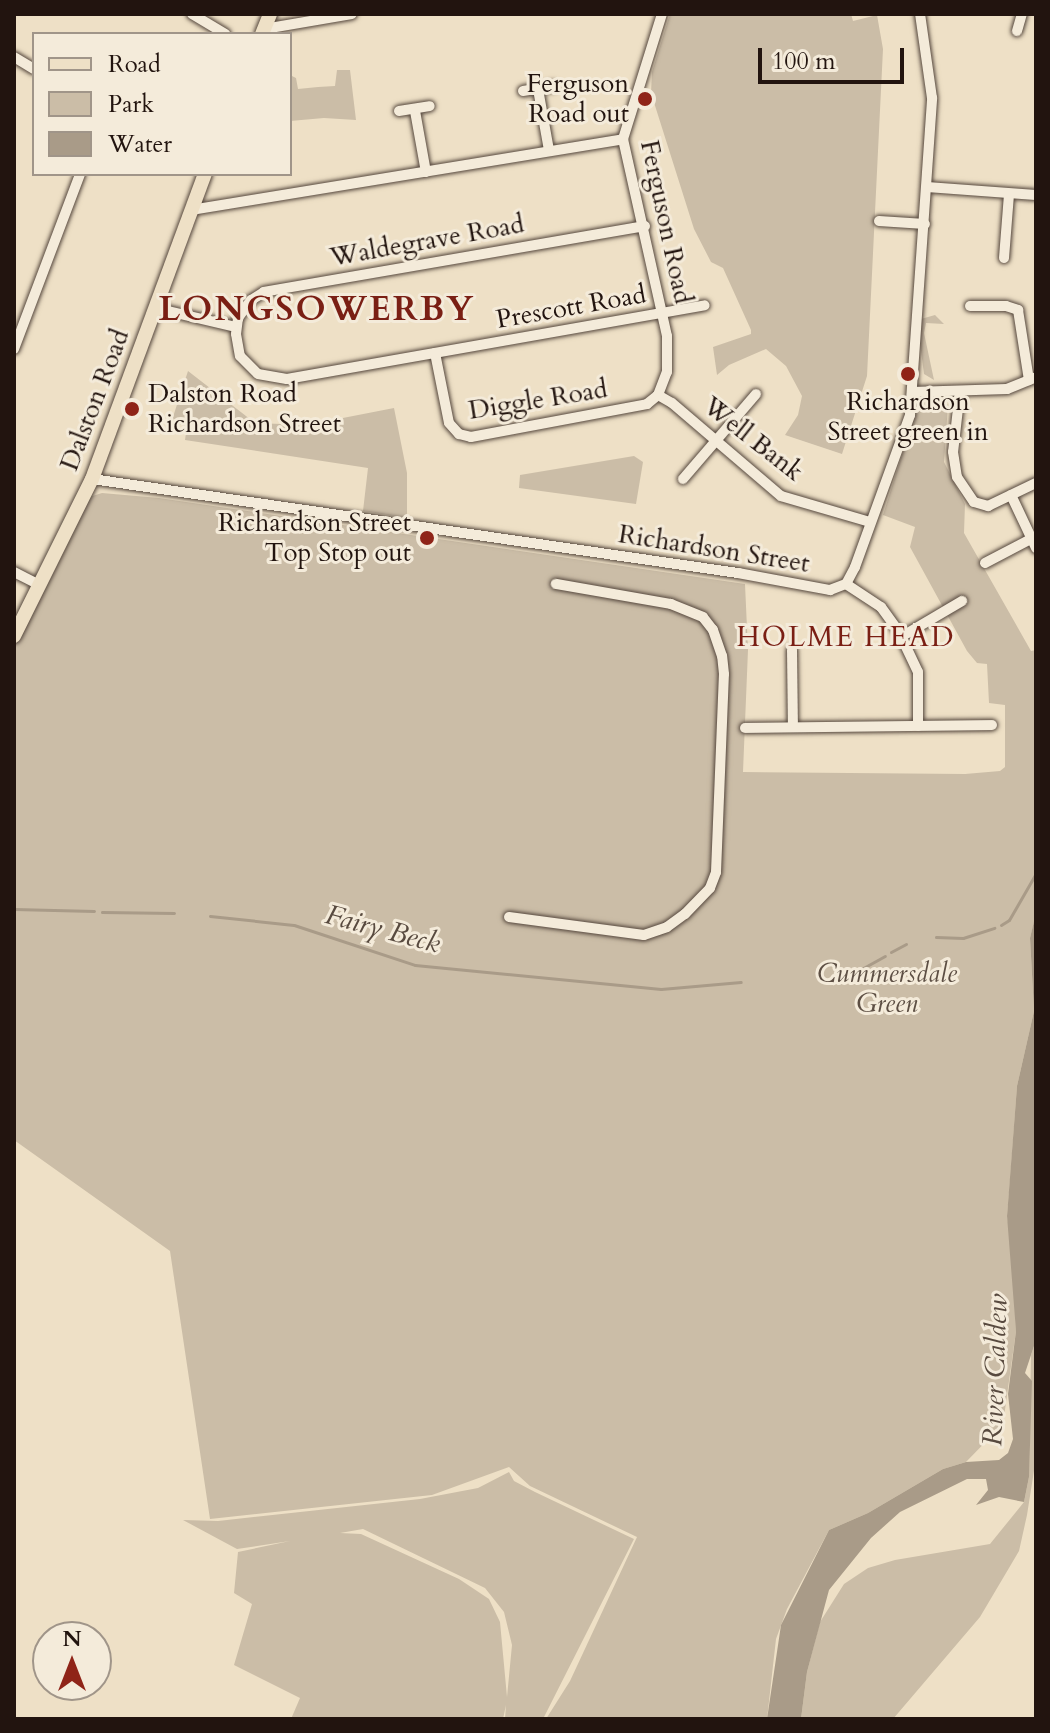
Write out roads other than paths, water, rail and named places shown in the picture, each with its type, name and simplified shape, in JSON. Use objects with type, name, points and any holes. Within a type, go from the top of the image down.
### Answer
[{"type":"main road","points":[[263,32],[270,14]]},
{"type":"main road","name":"Dalston Road","points":[[14,636],[92,479],[204,176]]},
{"type":"street","points":[[192,14],[222,32]]},
{"type":"street","points":[[263,32],[352,14]]},
{"type":"street","name":"Ferguson Road","points":[[658,395],[668,363],[663,313],[623,139],[662,14]]},
{"type":"street","name":"Richardson Street","points":[[92,479],[723,571],[830,590],[846,584],[910,415],[932,98],[920,14]]},
{"type":"street","points":[[1017,31],[1022,14]]},
{"type":"street","points":[[14,57],[32,68]]},
{"type":"street","points":[[523,91],[554,86]]},
{"type":"street","points":[[538,89],[549,150]]},
{"type":"street","points":[[399,111],[415,111],[430,106]]},
{"type":"street","points":[[415,111],[426,172]]},
{"type":"street","points":[[191,210],[623,139]]},
{"type":"street","points":[[14,349],[79,176]]},
{"type":"street","points":[[927,187],[1036,195]]},
{"type":"street","points":[[1004,258],[1009,194]]},
{"type":"street","points":[[879,221],[925,224]]},
{"type":"street","name":"Waldegrave Road","points":[[236,327],[242,310],[251,300],[272,290],[645,226]]},
{"type":"street","name":"Prescott Road","points":[[236,327],[240,356],[250,369],[267,378],[287,379],[705,305]]},
{"type":"street","points":[[912,392],[1007,389],[1032,378],[1018,310],[1014,307],[970,306]]},
{"type":"street","points":[[155,308],[236,327]]},
{"type":"street","name":"Diggle Road","points":[[435,353],[449,423],[459,434],[471,437],[647,404],[658,395]]},
{"type":"street","points":[[960,391],[953,452],[957,477],[974,502],[988,506],[1036,483]]},
{"type":"street","points":[[683,479],[756,394]]},
{"type":"street","name":"Well Bank","points":[[658,395],[716,439],[781,496],[870,522]]},
{"type":"street","points":[[985,563],[1034,543],[1011,495]]},
{"type":"street","points":[[14,572],[40,585]]},
{"type":"street","points":[[509,917],[644,935],[667,927],[685,914],[710,888],[716,872],[724,674],[713,630],[703,617],[671,604],[556,584]]},
{"type":"street","points":[[846,584],[881,607],[901,637],[918,672],[918,726]]},
{"type":"street","points":[[901,637],[962,601]]},
{"type":"street","points":[[792,650],[793,727]]},
{"type":"street","points":[[745,728],[992,725]]},
{"type":"water","points":[[1036,913],[1036,1340],[1025,1373],[1032,1381],[1029,1477],[1024,1502],[999,1497],[976,1505],[988,1490],[986,1479],[967,1479],[900,1512],[871,1538],[829,1590],[807,1672],[801,1719],[767,1719],[781,1625],[829,1530],[868,1513],[943,1469],[966,1462],[999,1460],[1008,1453],[1013,1439],[1008,1394],[1016,1331],[1007,1216],[1017,1086],[1034,1011],[1030,938]]},
{"type":"waterway","name":"Fairy Beck","points":[[1001,925],[1009,920],[1036,873]]},
{"type":"waterway","name":"Fairy Beck","points":[[14,909],[94,911]]},
{"type":"waterway","name":"Fairy Beck","points":[[102,912],[174,913]]},
{"type":"waterway","name":"Fairy Beck","points":[[210,916],[294,925],[415,965],[661,989],[741,982]]},
{"type":"waterway","name":"Fairy Beck","points":[[936,937],[963,938],[994,928]]},
{"type":"waterway","name":"Fairy Beck","points":[[891,952],[906,944]]},
{"type":"waterway","name":"Fairy Beck","points":[[856,972],[885,956]]},
{"type":"place","name":"Ferguson Road out","points":[[645,99]]},
{"type":"place","name":"Richardson Street green in","points":[[908,374]]},
{"type":"place","name":"Dalston Road Richardson Street","points":[[132,409]]},
{"type":"place","name":"Richardson Street Top Stop out","points":[[427,538]]},
{"type":"district","name":"LONGSOWERBY","points":[[317,310]]},
{"type":"district","name":"HOLME HEAD","points":[[846,637]]},
{"type":"park label","name":"Cummersdale Green","points":[[887,989]]},
{"type":"water label","name":"River Caldew","points":[[995,1370]]}]
